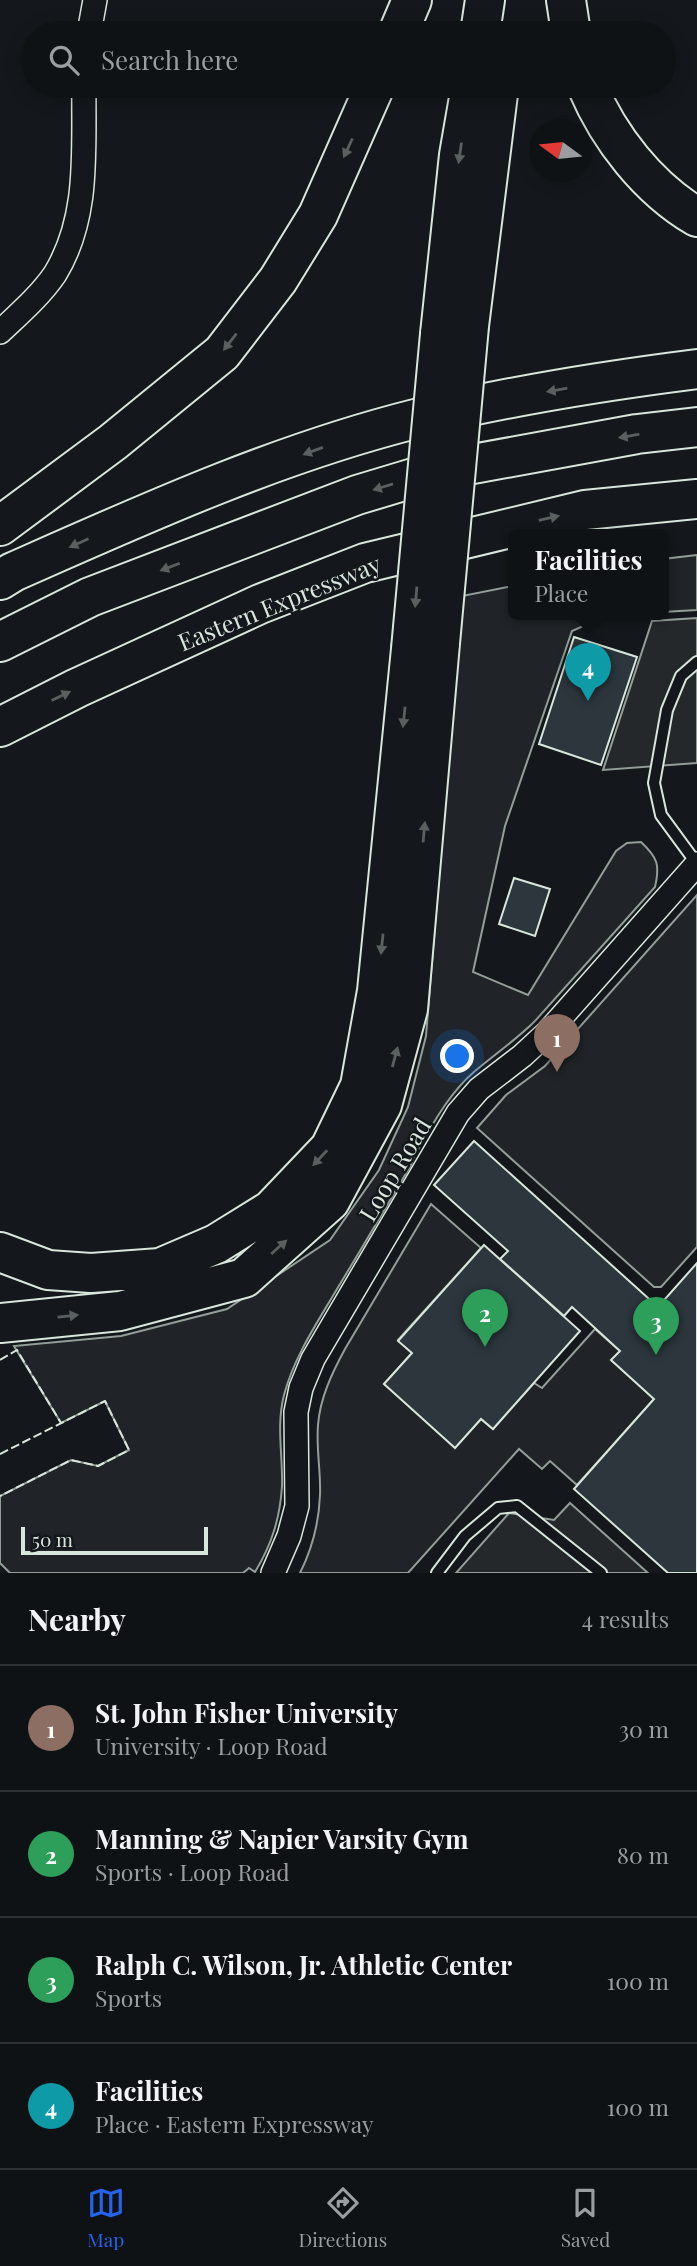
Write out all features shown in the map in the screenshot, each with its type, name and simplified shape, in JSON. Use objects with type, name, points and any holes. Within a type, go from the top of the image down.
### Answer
[{"type":"highway","points":[[403,21],[412,0]]},
{"type":"highway","points":[[482,21],[485,0]]},
{"type":"highway","points":[[506,21],[509,0]]},
{"type":"highway","points":[[566,0],[569,21]]},
{"type":"highway","points":[[0,526],[113,442],[222,353],[278,280],[318,215],[370,98]]},
{"type":"highway","points":[[0,1323],[120,1311],[244,1278],[330,1201],[382,1105],[408,1009],[426,646],[455,330],[459,155],[469,98]]},
{"type":"highway","points":[[455,330],[497,98]]},
{"type":"highway","points":[[592,98],[631,162],[682,208],[697,217]]},
{"type":"highway","points":[[0,580],[184,497],[335,442],[492,401],[629,377],[697,369]]},
{"type":"highway","points":[[0,642],[90,597],[357,495],[440,470],[637,434],[697,427]]},
{"type":"highway","name":"Eastern Expressway","points":[[0,727],[77,688],[260,604],[365,563],[585,510],[697,499]]},
{"type":"highway","points":[[0,1252],[48,1270],[91,1273],[160,1268],[216,1244],[271,1210],[330,1148],[360,1086],[377,991],[426,646]]},
{"type":"street","points":[[91,21],[95,0]]},
{"type":"street","points":[[0,332],[34,300],[54,274],[69,247],[79,217],[83,182],[84,98]]},
{"type":"street","name":"Loop Road","points":[[273,1573],[289,1536],[297,1506],[296,1412],[301,1388],[313,1359],[458,1113],[479,1089],[548,1032],[697,864]]},
{"type":"lane","points":[[697,662],[681,676],[667,710],[654,783],[661,815],[697,864]]},
{"type":"lane","points":[[437,1573],[465,1536],[498,1508],[517,1506],[600,1573]]},
{"type":"shaded area","points":[[697,555],[697,610],[669,612],[669,558]]},
{"type":"shaded area","points":[[508,587],[508,620],[597,620],[572,631],[505,826],[473,972],[528,995],[616,851],[627,843],[641,842],[654,857],[657,867],[655,887],[535,1021],[465,1080],[441,1111],[414,1156],[307,1340],[288,1381],[280,1418],[282,1486],[279,1509],[274,1531],[255,1572],[249,1568],[243,1573],[10,1573],[0,1563],[0,1496],[71,1460],[98,1466],[129,1450],[105,1401],[61,1423],[14,1346],[121,1336],[227,1309],[330,1240],[379,1170],[408,1107],[426,1036],[462,596]]},
{"type":"shaded area","points":[[697,618],[697,763],[603,770],[652,621]]},
{"type":"shaded area","points":[[697,895],[697,1247],[661,1287],[654,1287],[477,1128],[506,1095],[545,1066]]},
{"type":"shaded area","points":[[431,1204],[481,1248],[398,1340],[412,1353],[384,1384],[455,1447],[481,1419],[493,1429],[534,1383],[542,1388],[595,1329],[620,1351],[612,1361],[654,1399],[577,1485],[550,1461],[542,1469],[519,1449],[408,1573],[300,1573],[311,1545],[318,1515],[318,1425],[327,1386],[345,1349]]},
{"type":"shaded area","points":[[570,1503],[648,1573],[456,1573],[509,1513],[554,1520]]},
{"type":"building","points":[[574,637],[637,657],[601,765],[539,744]]},
{"type":"building","points":[[514,878],[550,889],[535,936],[499,924]]},
{"type":"building","points":[[474,1141],[658,1307],[697,1263],[697,1573],[668,1573],[574,1489],[654,1399],[611,1360],[620,1351],[572,1307],[564,1316],[500,1259],[508,1251],[434,1185]]},
{"type":"building","points":[[484,1245],[580,1331],[493,1429],[481,1419],[455,1448],[384,1384],[412,1353],[398,1341]]},
{"type":"fence","points":[[0,1360],[17,1350],[61,1423]]},
{"type":"fence","points":[[0,1454],[105,1401],[129,1450],[98,1466],[71,1460],[0,1496]]},
{"type":"place","name":"Facilities","points":[[588,701]]},
{"type":"place","name":"St. John Fisher University","points":[[557,1072]]},
{"type":"place","name":"Manning & Napier Varsity Gym","points":[[485,1347]]},
{"type":"place","name":"Ralph C. Wilson, Jr. Athletic Center","points":[[656,1355]]}]
